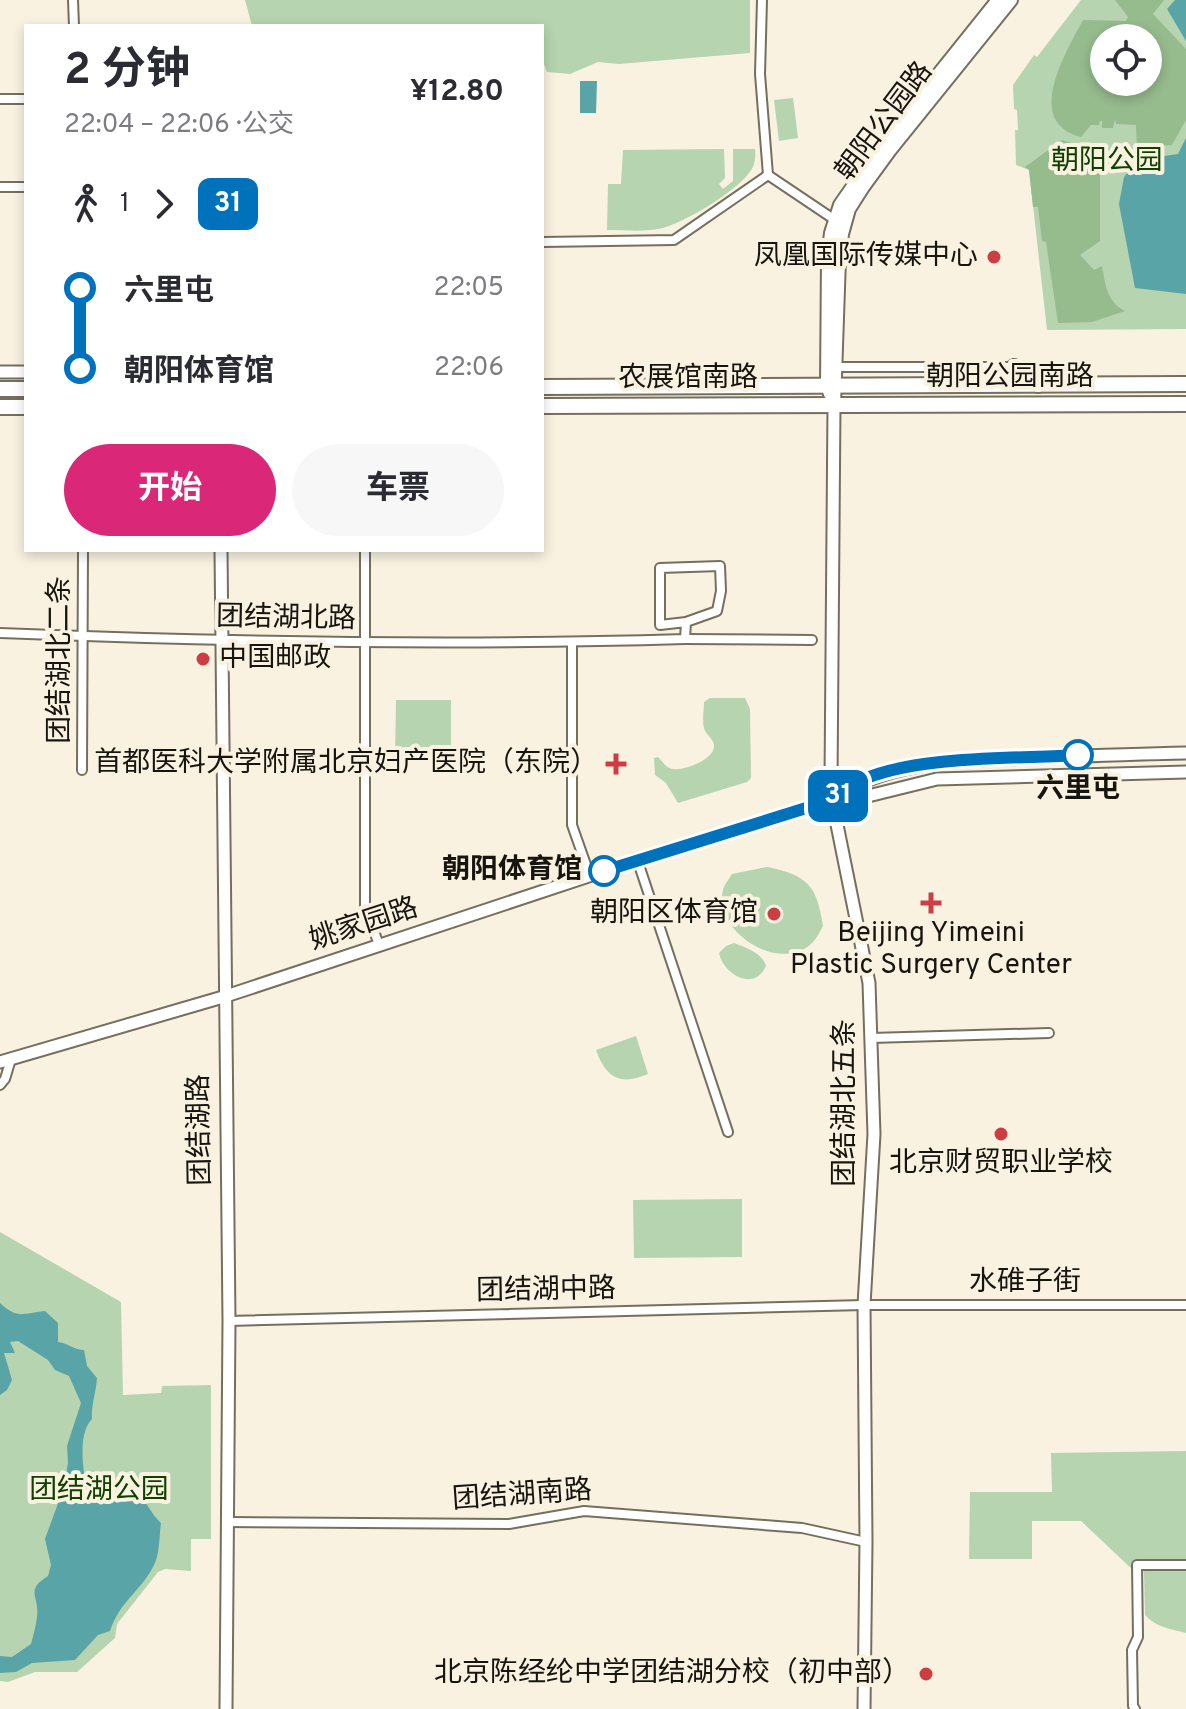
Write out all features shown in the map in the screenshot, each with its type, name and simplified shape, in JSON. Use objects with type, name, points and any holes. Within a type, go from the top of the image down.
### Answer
[{"type":"main road","name":"朝阳公园路","points":[[832,386],[828,258],[840,205],[853,183],[998,0]]},
{"type":"main road","name":"朝阳公园路","points":[[832,386],[837,367],[839,259],[849,209],[890,150],[1011,0]]},
{"type":"main road","points":[[1014,367],[1038,385]]},
{"type":"main road","name":"朝阳公园南路","points":[[832,386],[1186,384]]},
{"type":"main road","name":"农展馆南路","points":[[544,387],[832,386]]},
{"type":"main road","points":[[832,386],[834,405]]},
{"type":"main road","points":[[0,389],[24,389]]},
{"type":"main road","name":"朝阳公园南路","points":[[834,405],[1186,404]]},
{"type":"main road","name":"农展馆南路","points":[[544,406],[834,405]]},
{"type":"main road","points":[[0,407],[24,407]]},
{"type":"street","points":[[73,0],[74,24]]},
{"type":"street","points":[[762,0],[760,74],[768,175]]},
{"type":"street","points":[[0,99],[24,99]]},
{"type":"street","points":[[768,175],[835,220]]},
{"type":"street","points":[[544,242],[674,240],[768,175]]},
{"type":"street","points":[[0,187],[24,187]]},
{"type":"street","points":[[837,367],[1014,367]]},
{"type":"street","points":[[0,372],[24,372]]},
{"type":"street","name":"团结湖北五条","points":[[834,405],[832,800],[869,983],[874,1134],[864,1305],[864,1709]]},
{"type":"street","name":"团结湖北二条","points":[[82,770],[83,552]]},
{"type":"street","name":"团结湖路","points":[[221,552],[223,997],[229,1321],[226,1709]]},
{"type":"street","points":[[365,552],[365,906],[379,945]]},
{"type":"street","points":[[720,566],[720,604],[717,611],[686,622],[660,625],[660,568],[720,566]]},
{"type":"street","points":[[685,639],[686,622]]},
{"type":"street","name":"团结湖北路","points":[[0,633],[221,641],[572,643],[685,639],[812,640]]},
{"type":"street","points":[[572,643],[572,825],[590,876]]},
{"type":"street","name":"姚家园路","points":[[832,800],[858,782],[898,770],[952,761],[1186,753]]},
{"type":"street","name":"姚家园路","points":[[6,1060],[223,997],[832,800],[860,798],[937,779],[1186,772]]},
{"type":"street","points":[[638,862],[728,1132]]},
{"type":"street","points":[[871,1038],[1049,1033]]},
{"type":"street","points":[[0,1085],[5,1079],[6,1060]]},
{"type":"street","name":"团结湖中路","points":[[229,1321],[864,1305]]},
{"type":"street","name":"水碓子街","points":[[864,1305],[1186,1305]]},
{"type":"street","name":"团结湖南路","points":[[227,1522],[509,1524],[584,1511],[802,1528],[866,1542]]},
{"type":"street","points":[[1135,1709],[1132,1650],[1138,1637],[1137,1565],[1186,1565]]},
{"type":"green space","points":[[245,0],[750,0],[750,53],[619,64],[598,62],[570,74],[547,72],[544,64],[544,24],[251,24]]},
{"type":"green space","name":"朝阳公园","points":[[1081,0],[1186,0],[1186,329],[1047,330],[1029,170],[1016,165],[1015,130],[1018,130],[1013,85],[1034,55],[1037,57]]},
{"type":"green space","points":[[1115,0],[1164,0],[1153,14],[1186,49],[1186,120],[1172,145],[1137,148],[1136,125],[1116,124],[1115,119],[1113,128],[1102,128],[1100,121],[1099,125],[1091,125],[1081,137],[1064,129],[1054,117],[1054,85],[1083,20],[1126,21],[1128,17]]},
{"type":"green space","points":[[793,98],[798,138],[779,141],[774,100]]},
{"type":"green space","points":[[1062,140],[1095,151],[1100,160],[1100,241],[1080,255],[1094,270],[1102,266],[1111,298],[1125,311],[1092,322],[1058,323],[1046,242],[1042,241],[1038,207],[1033,207],[1029,170],[1025,167]]},
{"type":"green space","points":[[724,149],[725,178],[719,184],[723,189],[733,181],[733,149],[755,149],[755,158],[753,167],[742,181],[720,198],[694,215],[658,229],[607,230],[608,184],[621,184],[623,150]]},
{"type":"green space","points":[[710,698],[745,698],[750,709],[751,778],[747,782],[678,803],[666,783],[655,775],[654,758],[658,757],[668,767],[678,769],[698,763],[710,755],[714,745],[705,730],[703,719],[704,702]]},
{"type":"green space","points":[[396,700],[451,700],[451,757],[395,758]]},
{"type":"green space","name":"朝阳区体育馆","points":[[767,867],[801,879],[808,884],[817,901],[823,926],[813,942],[800,951],[784,954],[768,951],[739,934],[728,921],[723,906],[723,890],[732,874]]},
{"type":"green space","points":[[734,943],[761,958],[766,966],[761,974],[754,978],[740,978],[727,968],[719,953]]},
{"type":"green space","points":[[636,1036],[648,1074],[629,1079],[615,1077],[604,1067],[596,1050]]},
{"type":"green space","points":[[742,1199],[742,1257],[634,1258],[633,1200]]},
{"type":"green space","name":"团结湖公园","points":[[0,1232],[121,1302],[123,1395],[161,1393],[162,1386],[211,1385],[211,1539],[191,1539],[191,1571],[165,1569],[158,1572],[117,1624],[115,1638],[77,1672],[35,1672],[8,1682],[0,1681]]},
{"type":"green space","points":[[1186,1451],[1186,1633],[1158,1625],[1145,1615],[1144,1572],[1140,1567],[1134,1571],[1081,1521],[1032,1521],[1032,1559],[969,1559],[970,1492],[1052,1492],[1051,1453]]},
{"type":"green space","points":[[588,1486],[588,1494],[549,1502],[549,1487]]},
{"type":"water","points":[[1175,0],[1186,0],[1186,41],[1167,9]]},
{"type":"water","points":[[580,81],[597,81],[596,113],[580,113]]},
{"type":"water","points":[[1186,138],[1186,294],[1135,288],[1119,204],[1124,177],[1138,160],[1178,154]]},
{"type":"water","points":[[0,1303],[16,1314],[45,1311],[58,1323],[58,1342],[84,1350],[87,1366],[97,1378],[92,1419],[84,1437],[84,1473],[126,1483],[141,1496],[161,1523],[155,1562],[148,1576],[119,1612],[110,1631],[98,1635],[75,1660],[32,1663],[16,1672],[0,1673],[0,1656],[12,1657],[31,1644],[37,1617],[35,1590],[48,1576],[51,1565],[45,1539],[64,1487],[67,1446],[81,1403],[69,1376],[55,1370],[48,1360],[18,1341],[10,1342],[15,1353],[4,1353],[12,1380],[0,1395]]},
{"type":"bus line","name":"31","points":[[604,871],[832,800],[858,782],[898,770],[952,761],[1078,755]]},
{"type":"place","name":"凤凰国际传媒中心","points":[[994,257]]},
{"type":"place","name":"中国邮政","points":[[203,659]]},
{"type":"place","name":"六里屯","points":[[1078,755]]},
{"type":"place","name":"首都医科大学附属北京妇产医院（东院）","points":[[616,764]]},
{"type":"place","name":"朝阳体育馆","points":[[604,871]]},
{"type":"place","name":"Beijing Yimeini Plastic Surgery Center","points":[[931,903]]},
{"type":"place","name":"朝阳区体育馆","points":[[774,914]]},
{"type":"place","name":"北京财贸职业学校","points":[[1001,1134]]},
{"type":"place","name":"北京陈经纶中学团结湖分校（初中部）","points":[[926,1674]]}]
